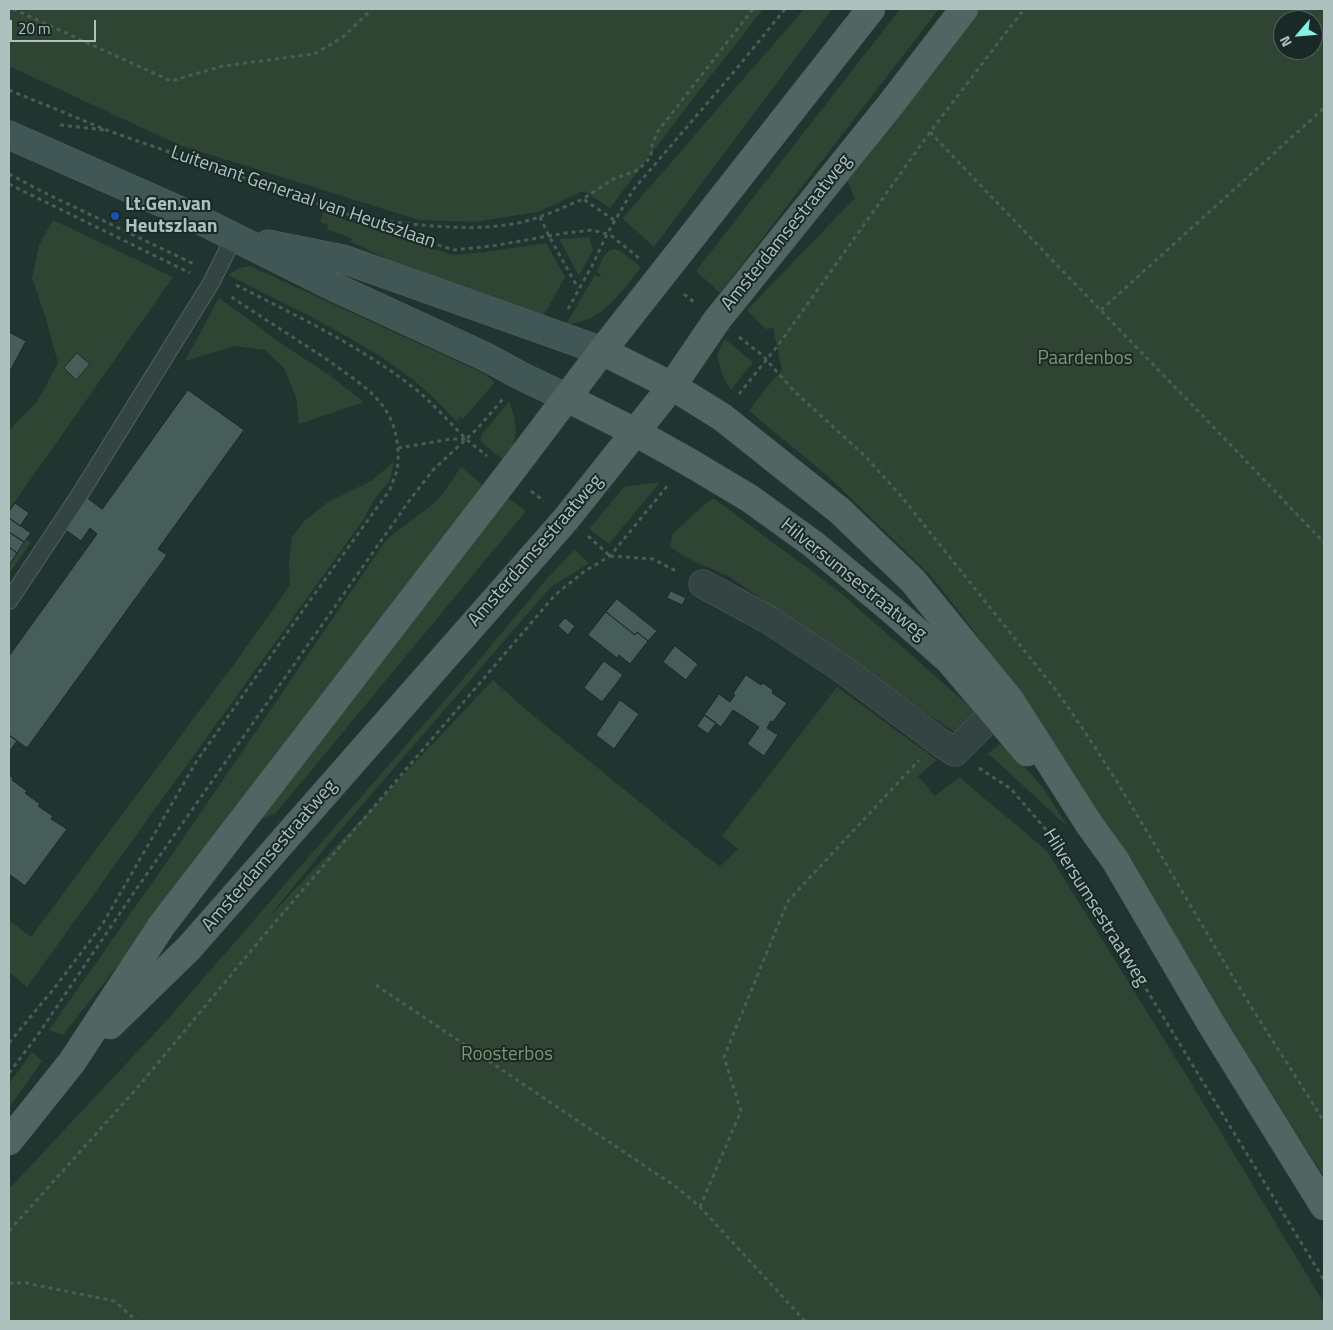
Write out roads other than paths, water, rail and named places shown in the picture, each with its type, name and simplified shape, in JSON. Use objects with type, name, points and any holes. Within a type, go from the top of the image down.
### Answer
[{"type":"main road","name":"Amsterdamsestraatweg","points":[[9,1141],[72,1062],[162,925],[602,351],[871,9]]},
{"type":"main road","name":"Amsterdamsestraatweg","points":[[72,1062],[189,948],[566,519],[672,386],[717,320],[891,104],[964,9]]},
{"type":"main road","points":[[9,135],[192,216],[332,286],[486,357],[567,398]]},
{"type":"main road","points":[[234,237],[343,259],[602,351],[672,386]]},
{"type":"main road","name":"Hilversumsestraatweg","points":[[672,386],[722,417],[840,511],[913,581],[964,644],[1002,707],[1115,860],[1210,1022],[1324,1206]]},
{"type":"main road","name":"Hilversumsestraatweg","points":[[567,398],[635,432],[749,498],[813,544],[891,609],[1002,707]]},
{"type":"street","points":[[703,584],[769,620],[837,665],[948,748],[1002,707]]},
{"type":"lane","points":[[9,601],[82,491],[214,279],[234,237]]},
{"type":"place","name":"Lt.Gen.van Heutszlaan","points":[[115,216]]},
{"type":"park label","name":"Paardenbos","points":[[1085,359]]},
{"type":"park label","name":"Roosterbos","points":[[507,1055]]}]
